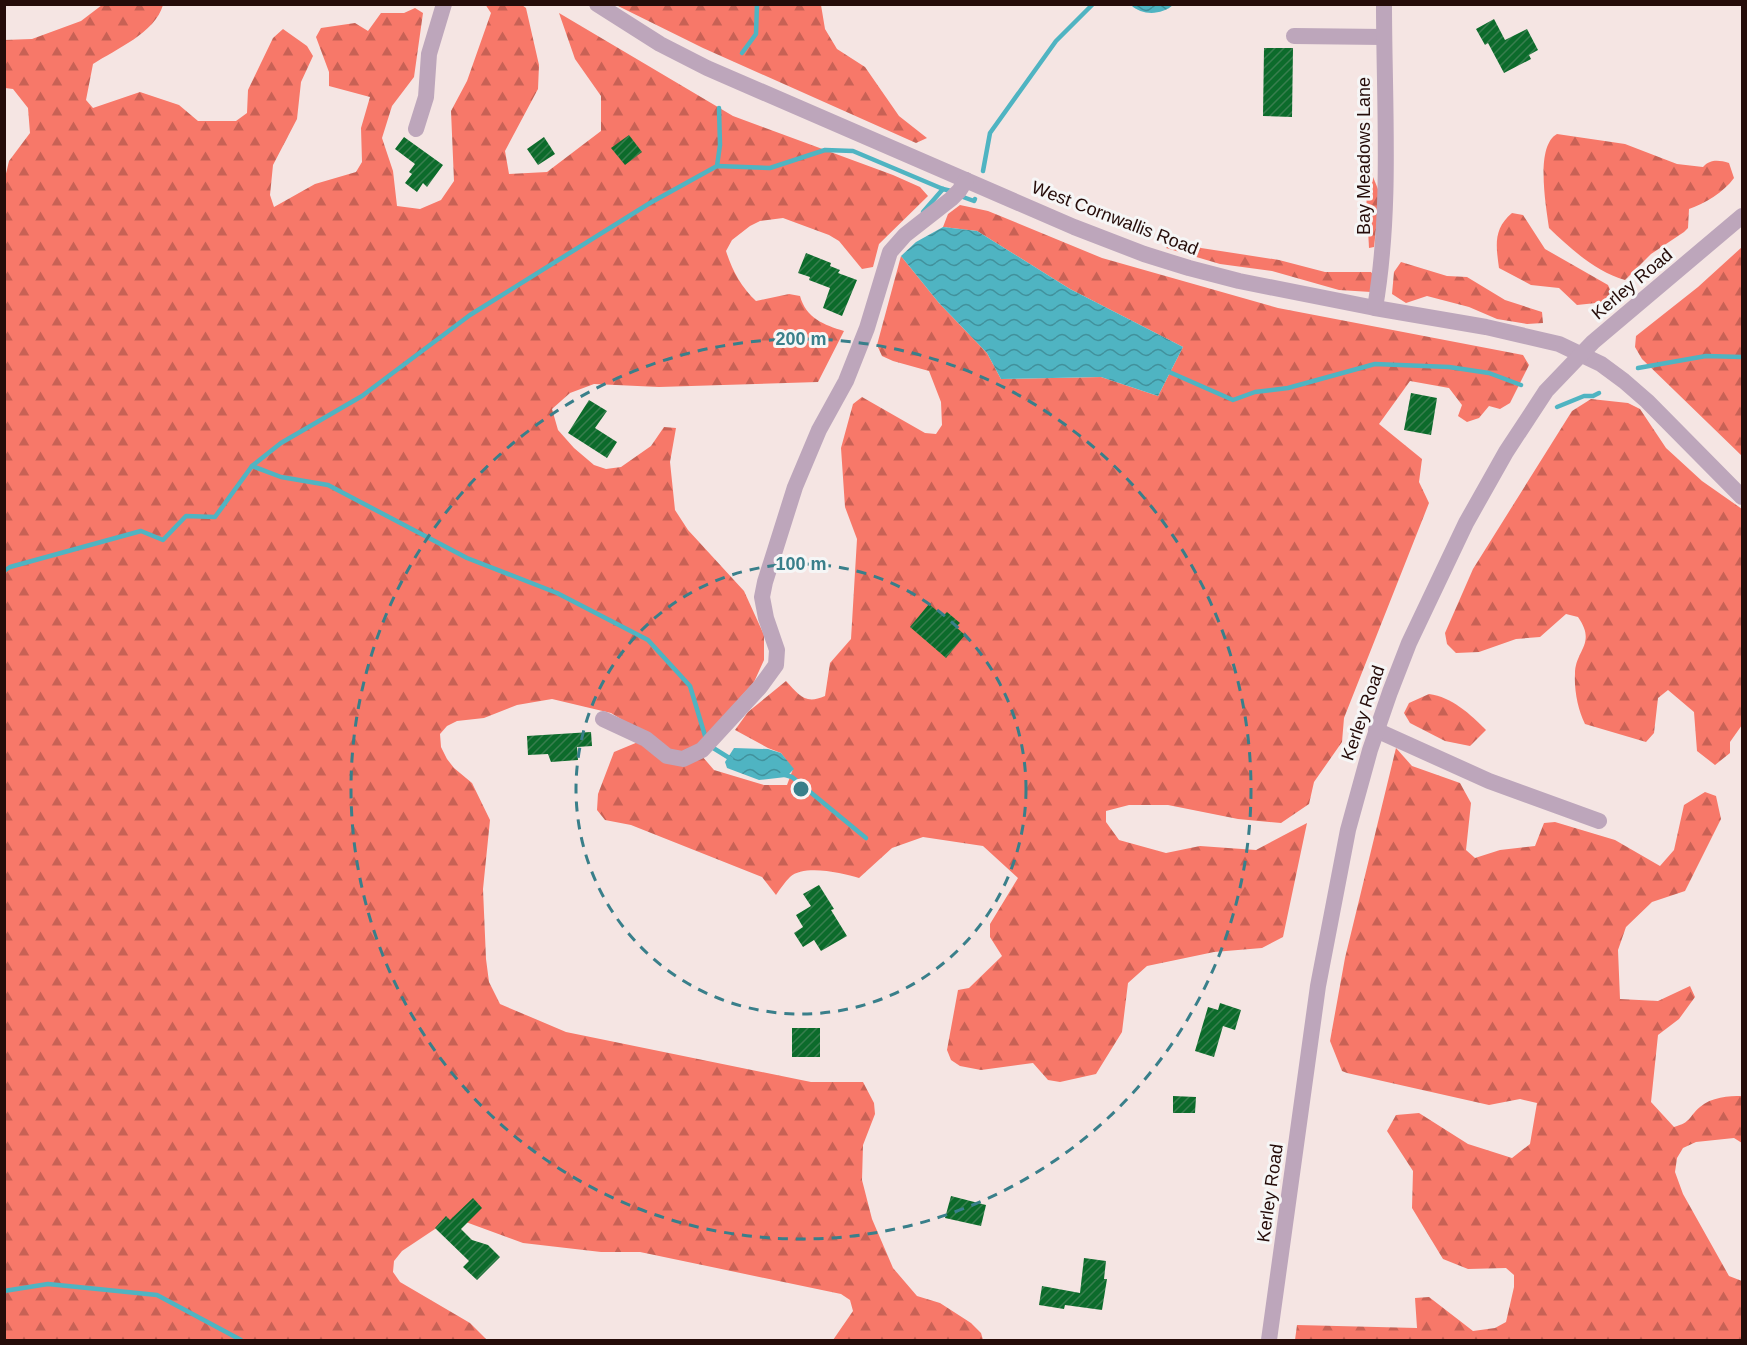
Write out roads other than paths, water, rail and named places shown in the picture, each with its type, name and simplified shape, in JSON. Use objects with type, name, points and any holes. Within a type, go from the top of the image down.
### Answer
[{"type":"street","points":[[416,129],[426,98],[429,54],[444,4]]},
{"type":"street","name":"West Cornwallis Road","points":[[597,4],[660,44],[707,68],[1074,227],[1144,254],[1239,281],[1486,327],[1559,344],[1601,364],[1647,401],[1743,497]]},
{"type":"street","name":"Bay Meadows Lane","points":[[1375,308],[1384,249],[1384,4]]},
{"type":"street","points":[[1293,36],[1384,37]]},
{"type":"street","points":[[603,719],[646,739],[667,756],[683,759],[702,750],[760,687],[776,665],[777,650],[766,618],[762,597],[795,487],[819,430],[846,381],[867,328],[891,252],[905,235],[951,199],[966,180]]},
{"type":"street","name":"Kerley Road","points":[[1269,1341],[1318,986],[1348,830],[1376,730],[1409,643],[1466,523],[1506,452],[1546,391],[1593,342],[1743,216]]},
{"type":"street","points":[[1376,730],[1489,781],[1599,821]]},
{"type":"water","points":[[1131,5],[1173,5],[1163,11],[1152,13],[1141,11]]},
{"type":"water","points":[[943,227],[977,231],[1070,289],[1183,347],[1158,396],[1101,377],[1001,379],[987,353],[939,303],[901,256],[916,242]]},
{"type":"water","points":[[734,748],[768,749],[781,753],[794,769],[786,777],[759,780],[727,768],[725,762]]},
{"type":"waterway","points":[[742,53],[756,34],[757,4]]},
{"type":"waterway","points":[[983,171],[990,133],[1056,41],[1093,4]]},
{"type":"waterway","points":[[717,166],[720,145],[719,108]]},
{"type":"waterway","points":[[4,571],[10,567],[141,531],[163,540],[186,516],[215,517],[252,466],[281,443],[362,396],[470,315],[650,203],[717,166],[770,168],[825,150],[853,151],[951,191]]},
{"type":"waterway","points":[[923,212],[943,189]]},
{"type":"waterway","points":[[963,197],[974,201],[975,199]]},
{"type":"waterway","points":[[1638,368],[1706,356],[1742,357]]},
{"type":"waterway","points":[[1167,371],[1233,400],[1255,392],[1288,388],[1375,364],[1449,367],[1489,373],[1521,385]]},
{"type":"waterway","points":[[1557,407],[1584,396],[1599,393]]},
{"type":"waterway","points":[[252,466],[281,477],[328,485],[467,558],[557,593],[648,640],[690,686],[706,739]]},
{"type":"waterway","points":[[710,746],[731,759]]},
{"type":"waterway","points":[[782,774],[792,777],[866,838]]},
{"type":"waterway","points":[[4,1291],[48,1284],[157,1295],[241,1340]]}]
